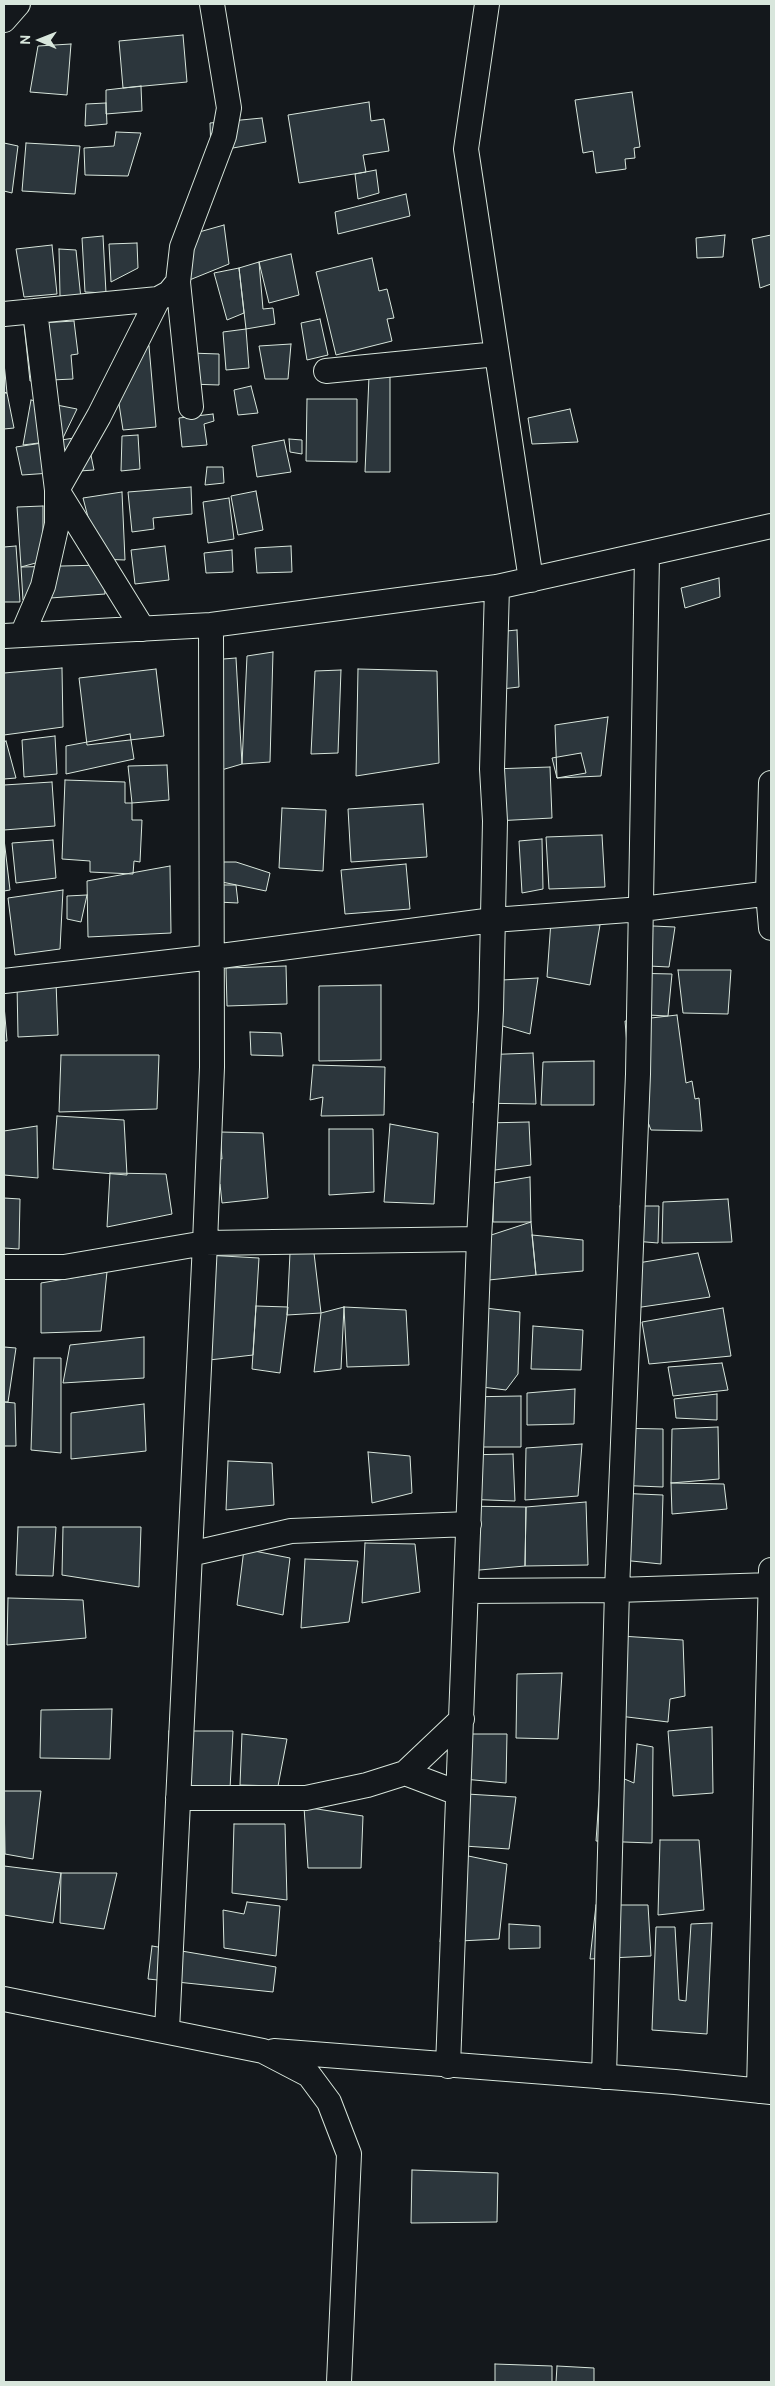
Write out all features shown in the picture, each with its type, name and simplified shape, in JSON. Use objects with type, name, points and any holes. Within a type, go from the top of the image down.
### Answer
[{"type":"street","points":[[4,20],[18,4]]},
{"type":"street","points":[[191,407],[178,282],[182,247],[224,136],[229,108],[212,4]]},
{"type":"street","points":[[487,4],[466,150],[530,580]]},
{"type":"street","points":[[4,314],[158,299],[169,293],[178,282]]},
{"type":"street","points":[[57,490],[99,416],[158,299]]},
{"type":"street","points":[[13,636],[43,586],[57,524],[57,490],[35,311]]},
{"type":"street","points":[[326,371],[497,354]]},
{"type":"street","points":[[57,490],[143,629]]},
{"type":"street","points":[[13,636],[211,625],[497,587],[771,526]]},
{"type":"street","points":[[604,2077],[617,1590],[638,1074],[647,555]]},
{"type":"street","points":[[448,2066],[479,1239],[491,1010],[495,821],[492,769],[497,587]]},
{"type":"street","points":[[167,2030],[206,1243],[212,1067],[211,625]]},
{"type":"street","points":[[771,783],[771,928]]},
{"type":"street","points":[[4,981],[213,957],[493,920],[642,909],[770,893]]},
{"type":"street","points":[[4,1267],[64,1267],[206,1243],[479,1239]]},
{"type":"street","points":[[190,1554],[291,1531],[469,1524]]},
{"type":"street","points":[[4,1999],[263,2050],[765,2091],[771,1570]]},
{"type":"street","points":[[467,1591],[617,1590],[771,1585]]},
{"type":"street","points":[[178,1798],[306,1798],[367,1785],[405,1773],[462,1719]]},
{"type":"street","points":[[405,1773],[458,1793]]},
{"type":"street","points":[[263,2050],[309,2076],[329,2102],[349,2154],[339,2382]]},
{"type":"building","points":[[183,35],[187,82],[123,88],[119,41]]},
{"type":"building","points":[[71,44],[67,95],[30,92],[38,46]]},
{"type":"building","points":[[141,86],[142,111],[106,114],[106,90]]},
{"type":"building","points":[[632,92],[640,147],[634,148],[635,158],[625,159],[626,169],[596,173],[593,151],[583,153],[575,100]]},
{"type":"building","points":[[369,102],[371,121],[384,119],[389,151],[363,155],[366,172],[299,183],[288,115]]},
{"type":"building","points":[[106,103],[107,124],[85,126],[86,104]]},
{"type":"building","points":[[262,118],[266,142],[211,152],[210,123]]},
{"type":"building","points":[[116,132],[141,133],[128,176],[85,175],[84,148],[114,146]]},
{"type":"building","points":[[4,143],[18,146],[12,193],[4,191]]},
{"type":"building","points":[[26,143],[80,146],[75,194],[22,191]]},
{"type":"building","points":[[376,170],[379,193],[358,199],[355,174]]},
{"type":"building","points":[[406,194],[410,216],[338,234],[335,212]]},
{"type":"building","points":[[224,225],[229,264],[187,281],[192,234]]},
{"type":"building","points":[[725,235],[723,257],[697,258],[696,238]]},
{"type":"building","points":[[771,235],[771,284],[760,288],[752,239]]},
{"type":"building","points":[[103,236],[106,293],[85,292],[82,238]]},
{"type":"building","points":[[137,243],[138,268],[111,282],[109,244]]},
{"type":"building","points":[[52,245],[57,294],[24,297],[16,249]]},
{"type":"building","points":[[59,249],[76,250],[81,299],[60,296]]},
{"type":"building","points":[[291,254],[299,295],[269,303],[259,262]]},
{"type":"building","points":[[372,258],[379,291],[387,289],[394,318],[387,319],[392,341],[336,355],[316,272]]},
{"type":"building","points":[[259,262],[263,309],[273,308],[275,324],[246,329],[239,268]]},
{"type":"building","points":[[239,268],[244,313],[227,320],[214,273]]},
{"type":"building","points":[[320,319],[328,355],[307,360],[301,323]]},
{"type":"building","points":[[74,321],[78,354],[71,355],[73,379],[30,381],[24,324]]},
{"type":"building","points":[[246,329],[249,368],[226,370],[223,332]]},
{"type":"building","points":[[291,344],[288,379],[265,379],[259,346]]},
{"type":"building","points":[[149,346],[156,427],[123,430],[117,391],[126,361],[141,359],[139,349]]},
{"type":"building","points":[[190,353],[219,354],[219,385],[189,384]]},
{"type":"building","points":[[4,363],[7,393],[4,392]]},
{"type":"building","points":[[390,374],[390,472],[365,472],[369,376]]},
{"type":"building","points":[[251,386],[258,413],[238,415],[234,390]]},
{"type":"building","points":[[4,393],[7,393],[14,428],[4,429]]},
{"type":"building","points":[[307,399],[357,399],[357,462],[306,461]]},
{"type":"building","points":[[31,400],[77,409],[62,440],[23,445]]},
{"type":"building","points":[[570,409],[578,442],[532,444],[528,418]]},
{"type":"building","points":[[213,414],[214,421],[204,424],[207,445],[182,447],[179,418]]},
{"type":"building","points":[[138,435],[140,469],[121,471],[122,436]]},
{"type":"building","points":[[87,436],[94,470],[22,475],[16,447]]},
{"type":"building","points":[[289,439],[302,440],[302,454],[290,452]]},
{"type":"building","points":[[284,440],[291,472],[257,477],[252,446]]},
{"type":"building","points":[[207,467],[223,467],[224,483],[205,485]]},
{"type":"building","points":[[191,487],[192,514],[153,518],[154,529],[132,532],[128,492]]},
{"type":"building","points":[[256,491],[263,530],[238,535],[231,496]]},
{"type":"building","points":[[122,492],[125,560],[99,559],[83,498]]},
{"type":"building","points":[[229,498],[234,539],[208,543],[203,502]]},
{"type":"building","points":[[43,506],[43,561],[21,567],[17,507]]},
{"type":"building","points":[[16,546],[20,602],[4,602],[4,547]]},
{"type":"building","points":[[165,546],[169,580],[135,584],[131,550]]},
{"type":"building","points":[[291,546],[292,572],[257,573],[255,548]]},
{"type":"building","points":[[232,550],[233,572],[206,573],[204,553]]},
{"type":"building","points":[[103,565],[105,594],[23,600],[21,567]]},
{"type":"building","points":[[719,578],[720,597],[685,608],[681,588]]},
{"type":"building","points":[[517,630],[519,687],[502,689],[496,632]]},
{"type":"building","points":[[273,652],[270,762],[242,764],[247,656]]},
{"type":"building","points":[[236,658],[242,764],[218,771],[211,660]]},
{"type":"building","points":[[62,668],[63,727],[4,735],[4,673]]},
{"type":"building","points":[[156,669],[164,736],[87,745],[79,678]]},
{"type":"building","points":[[358,669],[437,671],[439,763],[356,776]]},
{"type":"building","points":[[341,670],[338,753],[311,754],[315,671]]},
{"type":"building","points":[[608,717],[601,776],[557,778],[555,725]]},
{"type":"building","points":[[130,734],[134,759],[66,774],[66,746]]},
{"type":"building","points":[[55,736],[57,774],[24,777],[22,740]]},
{"type":"building","points":[[6,741],[16,778],[4,779],[4,742]]},
{"type":"building","points":[[581,753],[586,773],[557,778],[552,758]]},
{"type":"building","points":[[167,765],[169,800],[132,803],[128,766]]},
{"type":"building","points":[[550,767],[552,818],[495,821],[492,769]]},
{"type":"building","points":[[65,780],[125,782],[125,803],[132,803],[132,820],[142,820],[140,862],[134,861],[133,874],[90,872],[90,861],[62,859]]},
{"type":"building","points":[[52,782],[55,826],[4,830],[4,785]]},
{"type":"building","points":[[423,804],[427,857],[351,862],[348,809]]},
{"type":"building","points":[[282,808],[326,810],[323,871],[279,868]]},
{"type":"building","points":[[602,835],[605,887],[549,889],[546,837]]},
{"type":"building","points":[[4,839],[10,890],[4,891]]},
{"type":"building","points":[[542,839],[543,889],[522,893],[519,841]]},
{"type":"building","points":[[53,840],[56,878],[16,883],[12,843]]},
{"type":"building","points":[[216,862],[236,862],[270,873],[266,891],[217,881]]},
{"type":"building","points":[[406,864],[410,909],[345,914],[341,870]]},
{"type":"building","points":[[170,866],[171,933],[88,937],[87,881]]},
{"type":"building","points":[[217,885],[236,885],[238,903],[217,902]]},
{"type":"building","points":[[63,890],[60,949],[15,955],[8,898]]},
{"type":"building","points":[[87,895],[81,922],[67,919],[67,896]]},
{"type":"building","points":[[551,921],[600,925],[590,985],[547,977]]},
{"type":"building","points":[[631,925],[675,927],[669,967],[628,965]]},
{"type":"building","points":[[286,966],[287,1004],[227,1006],[226,968]]},
{"type":"building","points":[[678,970],[731,970],[728,1014],[683,1013]]},
{"type":"building","points":[[628,973],[672,974],[668,1016],[628,1014]]},
{"type":"building","points":[[538,978],[530,1034],[482,1020],[484,981]]},
{"type":"building","points":[[56,982],[58,1035],[18,1037],[17,984]]},
{"type":"building","points":[[381,985],[381,1060],[319,1061],[319,986]]},
{"type":"building","points":[[4,1005],[7,1041],[4,1041]]},
{"type":"building","points":[[677,1015],[686,1083],[692,1081],[695,1099],[699,1098],[702,1131],[651,1130],[641,1104],[632,1104],[625,1021]]},
{"type":"building","points":[[250,1032],[281,1033],[283,1056],[251,1055]]},
{"type":"building","points":[[533,1053],[536,1104],[473,1103],[479,1055]]},
{"type":"building","points":[[61,1055],[159,1055],[157,1109],[59,1112]]},
{"type":"building","points":[[594,1061],[594,1105],[541,1105],[543,1062]]},
{"type":"building","points":[[313,1065],[385,1067],[384,1115],[321,1116],[323,1097],[310,1100]]},
{"type":"building","points":[[57,1116],[124,1120],[127,1175],[53,1169]]},
{"type":"building","points":[[529,1122],[531,1165],[488,1171],[485,1123]]},
{"type":"building","points":[[390,1124],[438,1133],[434,1204],[384,1202]]},
{"type":"building","points":[[37,1126],[38,1178],[4,1175],[4,1131]]},
{"type":"building","points":[[329,1129],[373,1129],[374,1192],[329,1195]]},
{"type":"building","points":[[220,1132],[263,1133],[268,1198],[222,1203],[220,1184],[200,1187],[201,1154],[222,1159]]},
{"type":"building","points":[[110,1173],[166,1174],[172,1214],[107,1227]]},
{"type":"building","points":[[530,1177],[531,1222],[493,1222],[494,1183]]},
{"type":"building","points":[[4,1198],[20,1199],[19,1249],[4,1248]]},
{"type":"building","points":[[728,1199],[732,1242],[662,1243],[663,1202]]},
{"type":"building","points":[[620,1206],[659,1206],[658,1243],[622,1240]]},
{"type":"building","points":[[531,1222],[536,1275],[489,1280],[479,1239]]},
{"type":"building","points":[[532,1235],[583,1240],[583,1271],[536,1275]]},
{"type":"building","points":[[290,1253],[314,1253],[321,1313],[287,1315]]},
{"type":"building","points":[[698,1253],[710,1297],[628,1309],[620,1266]]},
{"type":"building","points":[[205,1255],[259,1258],[253,1355],[209,1360]]},
{"type":"building","points":[[107,1272],[101,1331],[41,1333],[41,1283]]},
{"type":"building","points":[[256,1306],[288,1307],[280,1373],[252,1369]]},
{"type":"building","points":[[467,1306],[520,1312],[518,1374],[506,1390],[466,1385]]},
{"type":"building","points":[[344,1307],[406,1310],[409,1365],[347,1367]]},
{"type":"building","points":[[344,1307],[341,1369],[314,1372],[321,1313]]},
{"type":"building","points":[[723,1308],[731,1356],[649,1364],[642,1322]]},
{"type":"building","points":[[533,1326],[583,1330],[581,1370],[531,1369]]},
{"type":"building","points":[[144,1337],[144,1378],[63,1383],[70,1345]]},
{"type":"building","points":[[4,1347],[16,1348],[8,1402],[4,1402]]},
{"type":"building","points":[[34,1358],[61,1358],[61,1453],[31,1450]]},
{"type":"building","points":[[722,1363],[728,1390],[673,1396],[668,1367]]},
{"type":"building","points":[[575,1389],[574,1424],[527,1425],[527,1393]]},
{"type":"building","points":[[717,1394],[717,1420],[676,1418],[674,1399]]},
{"type":"building","points":[[521,1396],[521,1447],[461,1447],[463,1397]]},
{"type":"building","points":[[4,1402],[15,1403],[16,1446],[4,1446]]},
{"type":"building","points":[[144,1404],[146,1451],[71,1459],[71,1413]]},
{"type":"building","points":[[718,1427],[719,1479],[671,1483],[672,1429]]},
{"type":"building","points":[[612,1428],[663,1429],[663,1487],[613,1485]]},
{"type":"building","points":[[582,1444],[578,1496],[525,1500],[526,1448]]},
{"type":"building","points":[[368,1452],[410,1456],[412,1493],[372,1503]]},
{"type":"building","points":[[513,1454],[515,1501],[462,1499],[461,1455]]},
{"type":"building","points":[[228,1461],[272,1463],[274,1505],[226,1510]]},
{"type":"building","points":[[671,1483],[724,1484],[727,1509],[672,1514]]},
{"type":"building","points":[[615,1493],[663,1495],[661,1564],[612,1559]]},
{"type":"building","points":[[586,1502],[588,1565],[525,1566],[526,1507]]},
{"type":"building","points":[[461,1506],[526,1507],[525,1566],[457,1572]]},
{"type":"building","points":[[18,1527],[56,1527],[53,1576],[16,1575]]},
{"type":"building","points":[[63,1527],[141,1527],[139,1587],[62,1575]]},
{"type":"building","points":[[365,1543],[415,1544],[420,1592],[362,1603]]},
{"type":"building","points":[[244,1549],[290,1558],[283,1615],[237,1605]]},
{"type":"building","points":[[305,1559],[358,1561],[349,1622],[301,1628]]},
{"type":"building","points":[[8,1598],[83,1600],[86,1638],[7,1645]]},
{"type":"building","points":[[605,1635],[683,1640],[685,1696],[670,1699],[668,1722],[603,1714]]},
{"type":"building","points":[[562,1673],[558,1739],[516,1738],[517,1674]]},
{"type":"building","points":[[112,1709],[110,1759],[40,1758],[41,1710]]},
{"type":"building","points":[[712,1727],[713,1793],[673,1796],[668,1731]]},
{"type":"building","points":[[169,1731],[233,1731],[230,1789],[168,1786]]},
{"type":"building","points":[[242,1734],[287,1739],[278,1786],[240,1785]]},
{"type":"building","points":[[455,1734],[507,1734],[506,1783],[453,1778]]},
{"type":"building","points":[[637,1744],[653,1747],[652,1843],[596,1841],[601,1769],[634,1783]]},
{"type":"building","points":[[4,1791],[41,1791],[33,1859],[5,1854]]},
{"type":"building","points":[[467,1794],[516,1797],[509,1849],[464,1846]]},
{"type":"building","points":[[304,1807],[363,1816],[361,1868],[308,1868]]},
{"type":"building","points":[[234,1824],[285,1824],[287,1900],[232,1893]]},
{"type":"building","points":[[660,1840],[699,1840],[704,1910],[658,1915]]},
{"type":"building","points":[[449,1852],[507,1864],[499,1939],[440,1942]]},
{"type":"building","points":[[4,1866],[61,1873],[53,1923],[4,1915]]},
{"type":"building","points":[[61,1873],[117,1873],[104,1929],[60,1923]]},
{"type":"building","points":[[247,1902],[280,1906],[276,1956],[224,1948],[223,1910],[244,1914]]},
{"type":"building","points":[[596,1905],[648,1905],[651,1956],[590,1959]]},
{"type":"building","points":[[712,1923],[707,2034],[652,2030],[656,1927],[675,1927],[679,2000],[686,2001],[691,1924]]},
{"type":"building","points":[[509,1924],[540,1926],[540,1948],[509,1949]]},
{"type":"building","points":[[152,1946],[276,1967],[273,1992],[148,1979]]},
{"type":"building","points":[[412,2170],[498,2173],[497,2222],[411,2223]]},
{"type":"building","points":[[495,2364],[552,2366],[552,2382],[495,2382]]},
{"type":"building","points":[[557,2366],[594,2368],[594,2382],[556,2382]]}]
